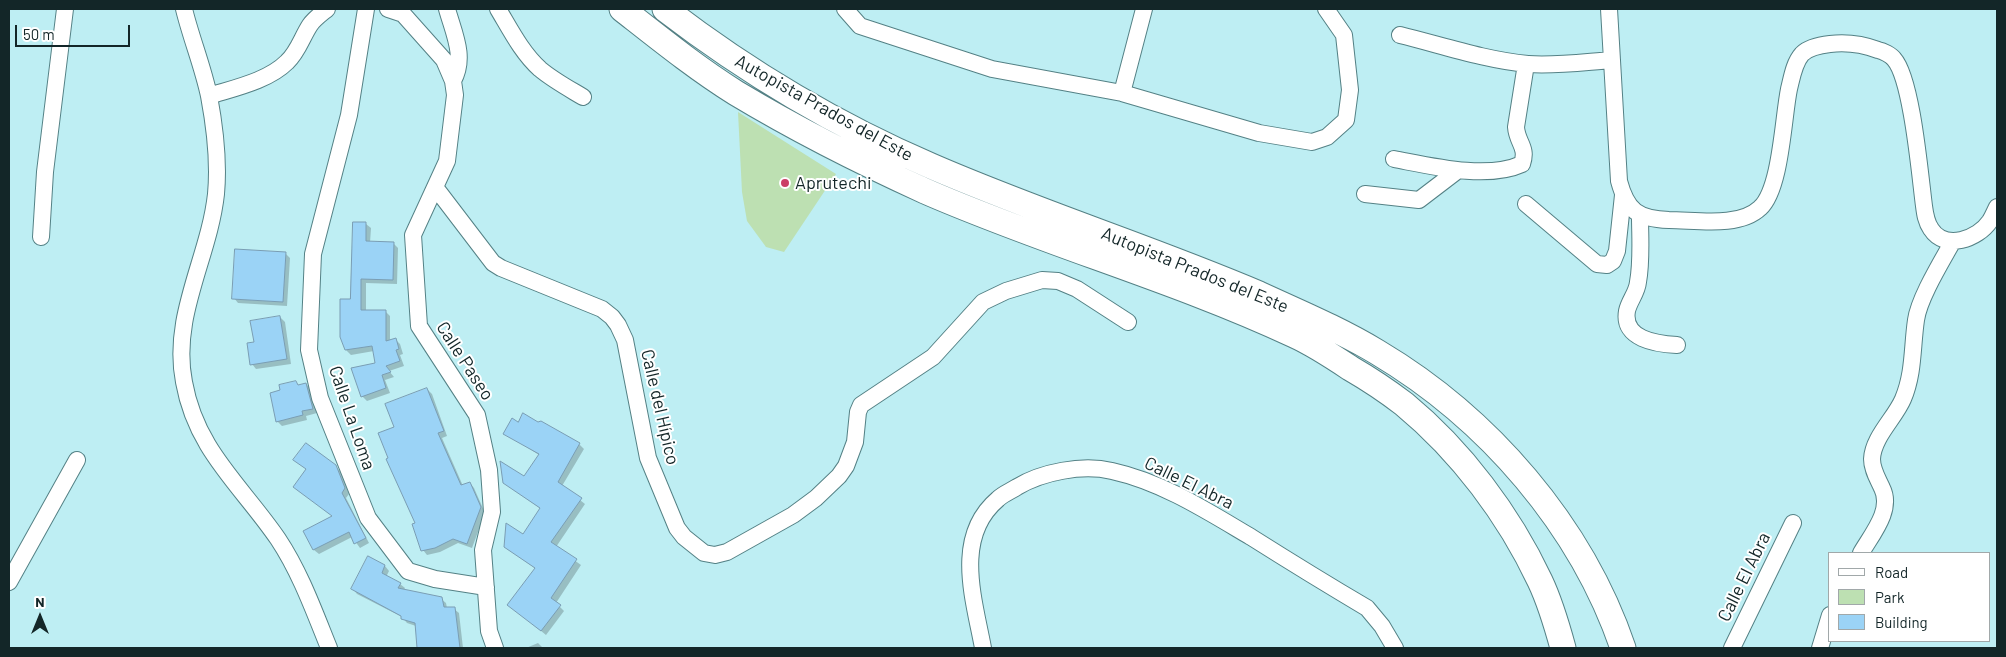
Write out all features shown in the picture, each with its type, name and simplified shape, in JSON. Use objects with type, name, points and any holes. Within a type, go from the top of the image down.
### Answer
[{"type":"highway","name":"Autopista Prados del Este","points":[[622,9],[674,50],[735,92],[859,160],[926,191],[1222,305],[1296,336],[1380,386],[1404,404],[1448,445],[1496,506],[1520,544],[1541,584],[1563,648]]},
{"type":"highway","name":"Autopista Prados del Este","points":[[665,9],[742,66],[868,137],[932,166],[1223,279],[1300,312],[1376,351],[1443,398],[1492,441],[1547,504],[1569,536],[1590,573],[1623,648]]},
{"type":"street","points":[[42,237],[45,172],[64,9]]},
{"type":"street","points":[[184,9],[209,96],[216,152],[216,195],[210,228],[185,310],[180,339],[183,380],[187,398],[195,420],[224,472],[277,538],[291,562],[308,597],[328,648]]},
{"type":"street","points":[[209,96],[252,82],[288,62],[299,47],[311,23],[327,9]]},
{"type":"street","name":"Calle La Loma","points":[[366,9],[349,115],[313,254],[309,350],[320,398],[368,518],[408,571],[434,579],[486,588]]},
{"type":"street","name":"Calle Paseo","points":[[388,9],[403,14],[444,60],[453,81],[456,95],[447,161],[413,235],[419,326],[477,415],[488,470],[492,512],[484,550],[489,630],[495,648]]},
{"type":"street","points":[[447,9],[460,55],[458,71],[453,81]]},
{"type":"street","points":[[498,9],[521,46],[539,68],[583,97]]},
{"type":"street","points":[[845,9],[860,26],[992,69],[1122,93],[1259,133],[1312,142],[1327,137],[1346,120],[1350,90],[1344,35],[1326,9]]},
{"type":"street","points":[[1122,93],[1144,9]]},
{"type":"street","points":[[1609,9],[1619,181],[1623,195],[1630,208],[1640,216],[1656,220],[1731,221],[1748,217],[1761,208],[1771,194],[1775,178],[1786,106],[1796,63],[1803,53],[1814,47],[1836,43],[1863,44],[1882,51],[1894,60],[1907,90],[1926,221],[1932,230],[1940,237],[1953,241],[1964,240],[1978,233],[1990,222],[1997,207]]},
{"type":"street","points":[[1400,35],[1491,58],[1526,64],[1612,60]]},
{"type":"street","points":[[1394,158],[1457,171],[1512,168],[1522,164],[1525,154],[1516,136],[1516,127],[1526,64]]},
{"type":"street","points":[[1365,194],[1419,200],[1457,171]]},
{"type":"street","name":"Calle del Hípico","points":[[434,187],[493,263],[501,268],[594,305],[612,317],[625,340],[648,458],[674,519],[684,538],[693,546],[715,555],[727,552],[793,514],[816,498],[839,476],[846,466],[855,442],[858,412],[861,405],[933,356],[977,307],[989,298],[1042,280],[1058,281],[1077,289],[1128,322]]},
{"type":"street","points":[[1526,204],[1597,264],[1607,265],[1614,261],[1617,251],[1623,195]]},
{"type":"street","points":[[1640,216],[1640,276],[1637,289],[1628,308],[1626,321],[1632,332],[1644,340],[1659,344],[1677,345]]},
{"type":"street","points":[[1862,552],[1884,512],[1886,501],[1875,474],[1872,459],[1877,443],[1903,399],[1912,370],[1916,319],[1920,305],[1953,241]]},
{"type":"street","points":[[9,582],[77,460]]},
{"type":"street","name":"Calle El Abra","points":[[983,648],[969,564],[970,548],[975,531],[983,515],[998,499],[1025,482],[1083,468],[1111,470],[1152,483],[1210,513],[1367,608],[1382,626],[1395,648]]},
{"type":"street","name":"Calle El Abra","points":[[1732,648],[1793,523]]},
{"type":"street","points":[[1820,648],[1828,622]]},
{"type":"green space","name":"Aprutechi","points":[[738,112],[836,174],[784,252],[766,247],[747,221],[742,192]]},
{"type":"building","points":[[353,222],[366,222],[366,241],[394,242],[393,280],[361,279],[361,310],[386,310],[386,341],[396,338],[399,349],[396,350],[400,361],[386,366],[391,372],[382,375],[386,388],[361,397],[351,368],[375,363],[372,346],[345,350],[340,337],[340,299],[350,299]]},
{"type":"building","points":[[235,249],[286,252],[283,302],[232,299]]},
{"type":"building","points":[[280,316],[287,359],[250,365],[247,343],[254,342],[250,321]]},
{"type":"building","points":[[296,381],[298,385],[306,383],[313,409],[302,411],[303,415],[276,422],[270,393],[280,390],[279,385]]},
{"type":"building","points":[[427,388],[444,431],[438,433],[461,485],[470,482],[481,507],[467,544],[453,539],[435,548],[421,551],[412,524],[415,523],[386,459],[388,458],[378,433],[394,427],[385,404]]},
{"type":"building","points":[[523,413],[580,443],[558,482],[582,498],[551,542],[577,559],[551,598],[561,605],[541,631],[507,605],[535,568],[504,547],[506,523],[523,534],[540,508],[503,483],[500,461],[524,476],[539,454],[503,434],[512,418],[518,422]]},
{"type":"building","points":[[306,443],[336,465],[345,488],[342,493],[366,538],[354,544],[349,532],[313,550],[303,531],[332,516],[293,487],[306,469],[293,460]]},
{"type":"building","points":[[368,556],[385,565],[382,573],[401,583],[398,588],[442,597],[444,607],[455,607],[460,648],[417,648],[415,623],[401,619],[401,616],[351,589]]},
{"type":"place","name":"Aprutechi","points":[[785,183]]}]
